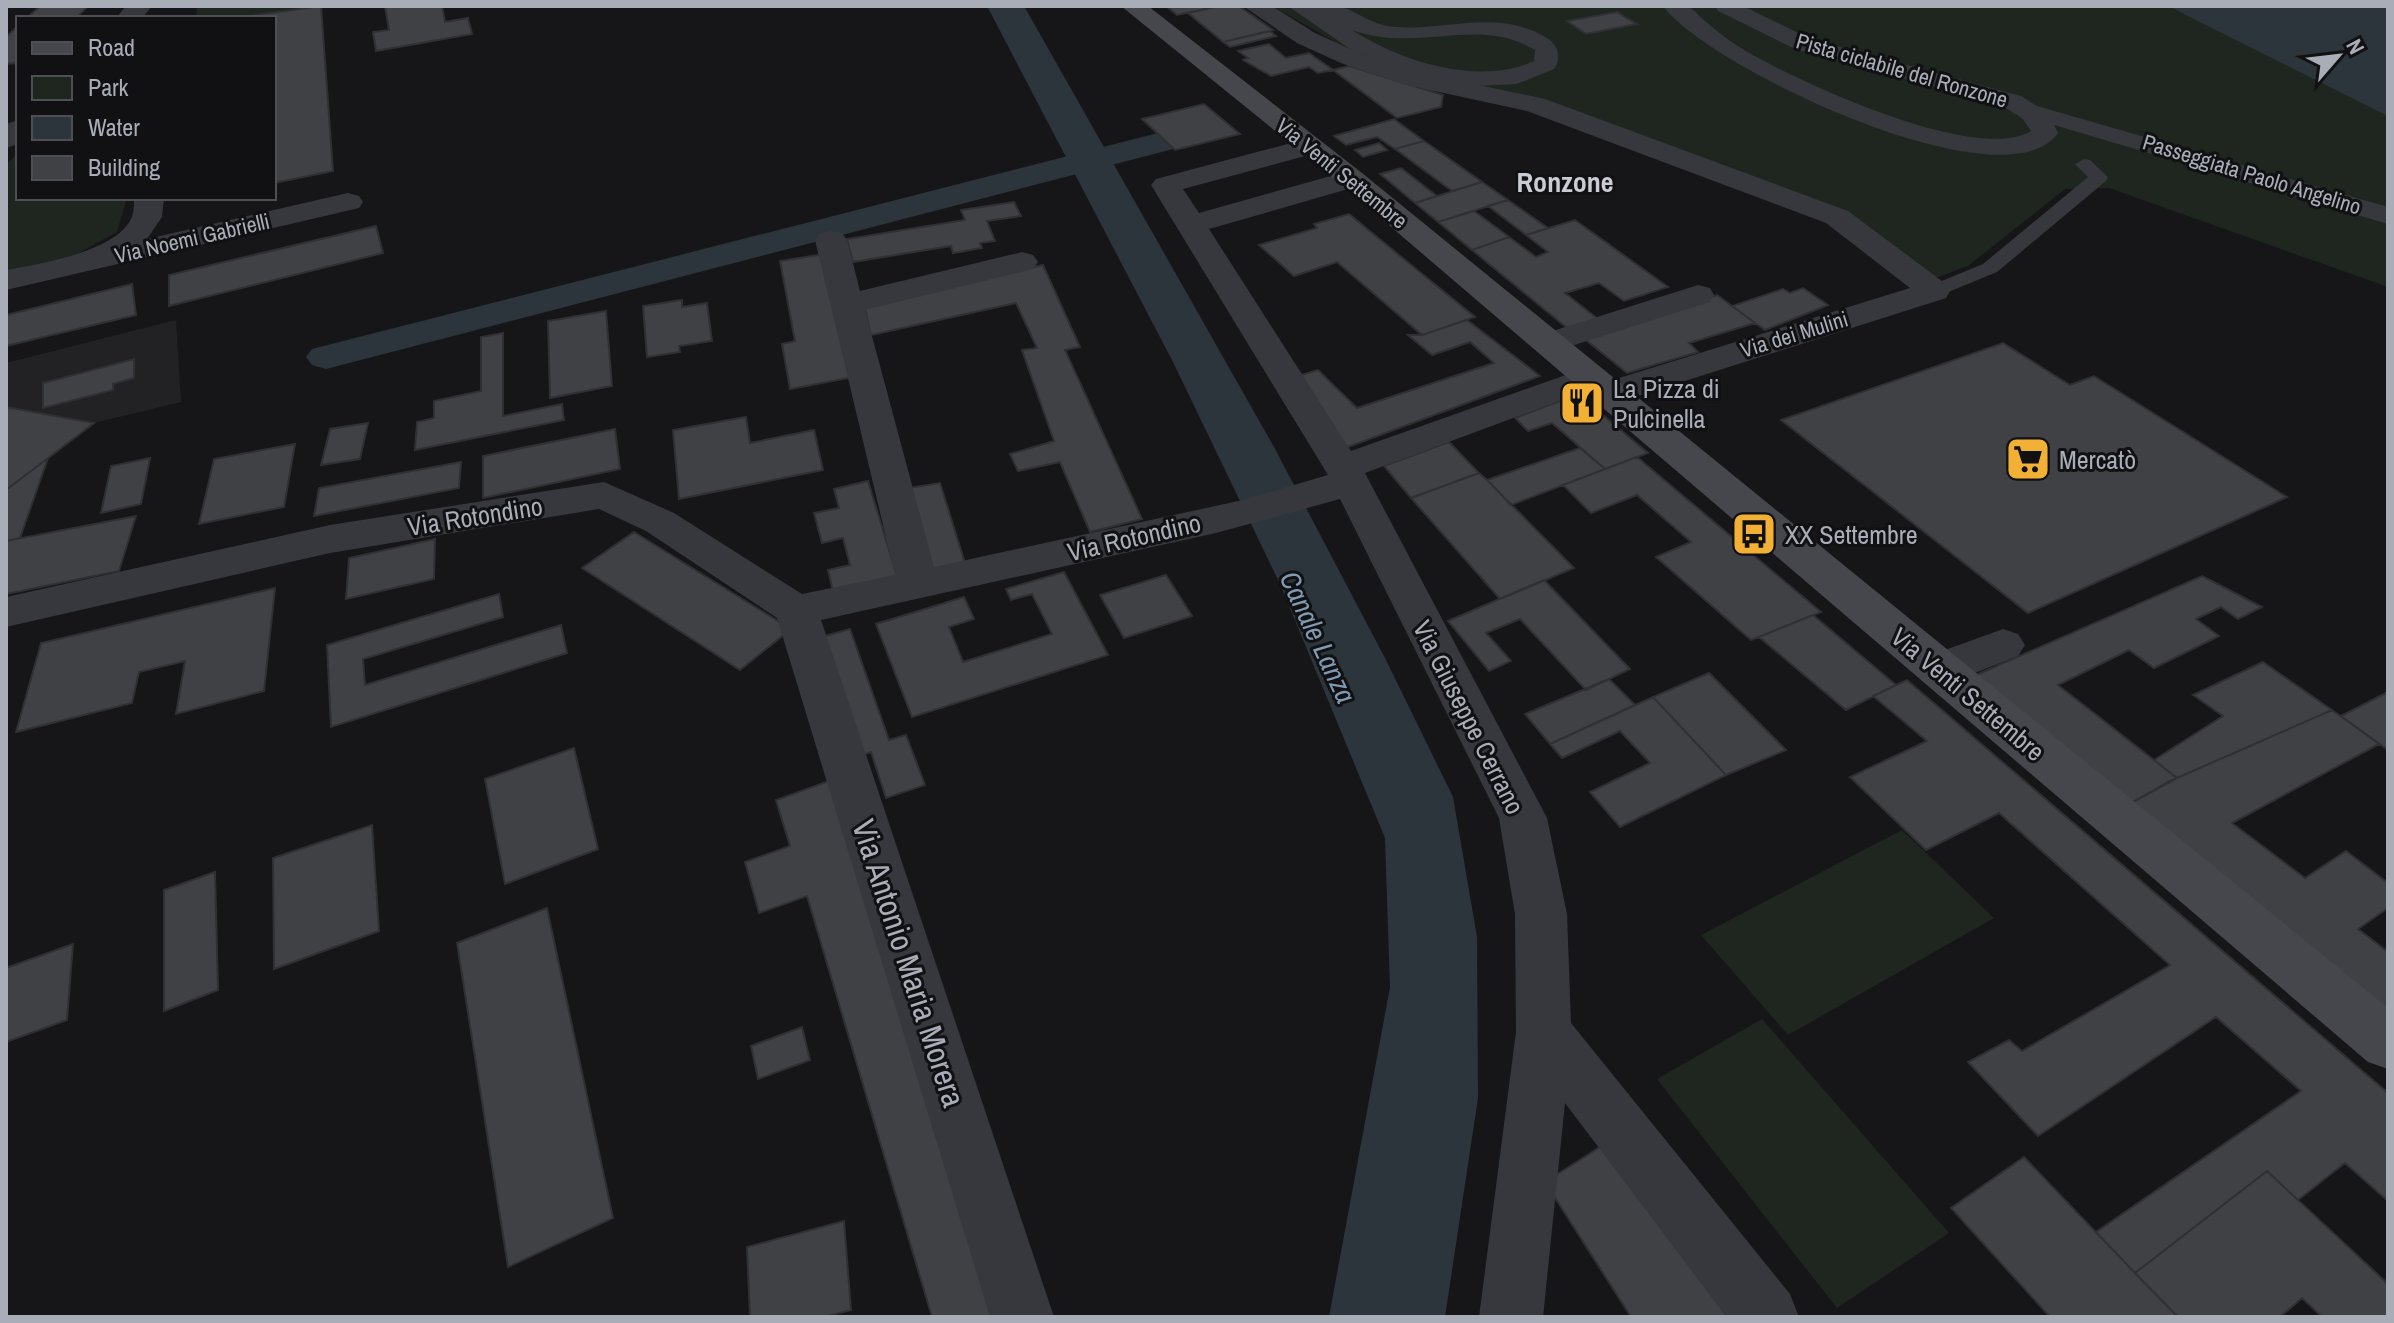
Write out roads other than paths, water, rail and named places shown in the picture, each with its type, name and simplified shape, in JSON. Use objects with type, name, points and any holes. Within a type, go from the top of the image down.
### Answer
[{"type":"main road","name":"Via Venti Settembre","points":[[1133,6],[1352,179],[2388,1043]]},
{"type":"street","points":[[1255,6],[1306,38],[1350,58],[1411,78],[1535,105],[1837,217],[1934,291]]},
{"type":"street","points":[[1299,6],[1361,46],[1429,71],[1478,79],[1517,77],[1546,64],[1546,47],[1526,33],[1497,26],[1391,33],[1354,24],[1324,6]]},
{"type":"street","name":"Pista ciclabile del Ronzone","points":[[1674,6],[1724,47],[1753,65],[1939,139],[1997,149],[2018,147],[2035,141],[2045,133],[2033,112],[1987,93],[1803,44],[1726,6]]},
{"type":"street","name":"Passeggiata Paolo Angelino","points":[[2033,112],[2388,216]]},
{"type":"street","name":"Via Giuseppe Cerrano","points":[[1310,146],[1166,185],[1336,481],[1523,818],[1541,914],[1544,1032],[1511,1317]]},
{"type":"street","points":[[1190,225],[1352,179]]},
{"type":"street","name":"Via Noemi Gabrielli","points":[[82,264],[125,242],[147,217],[149,200]]},
{"type":"street","name":"Via Noemi Gabrielli","points":[[6,280],[348,202]]},
{"type":"street","points":[[831,240],[918,586]]},
{"type":"street","points":[[847,304],[1022,262]]},
{"type":"street","name":"Via dei Mulini","points":[[1599,386],[1934,291]]},
{"type":"street","points":[[1549,343],[1698,295]]},
{"type":"street","name":"Via Rotondino","points":[[6,612],[330,539],[604,495],[660,522],[796,610],[1166,530],[1336,481],[1599,386]]},
{"type":"street","name":"Via Antonio Maria Morera","points":[[796,610],[1022,1317]]},
{"type":"street","points":[[1939,670],[2003,645]]},
{"type":"street","points":[[1544,1032],[1767,1317]]},
{"type":"lane","points":[[1934,291],[1990,268],[2099,177],[2084,164]]},
{"type":"water","name":"Canale Lanza","points":[[987,6],[1024,6],[1274,447],[1386,660],[1453,797],[1477,937],[1478,1098],[1445,1317],[1329,1317],[1390,987],[1385,838],[1280,584],[1173,362]]},
{"type":"water","points":[[2169,6],[2388,6],[2388,116],[2186,15]]},
{"type":"waterway","points":[[326,357],[1166,141]]},
{"type":"place","name":"La Pizza di Pulcinella","points":[[1582,403]]},
{"type":"place","name":"Mercatò","points":[[2028,459]]},
{"type":"place","name":"XX Settembre","points":[[1754,534]]},
{"type":"district","name":"Ronzone","points":[[1565,182]]}]
